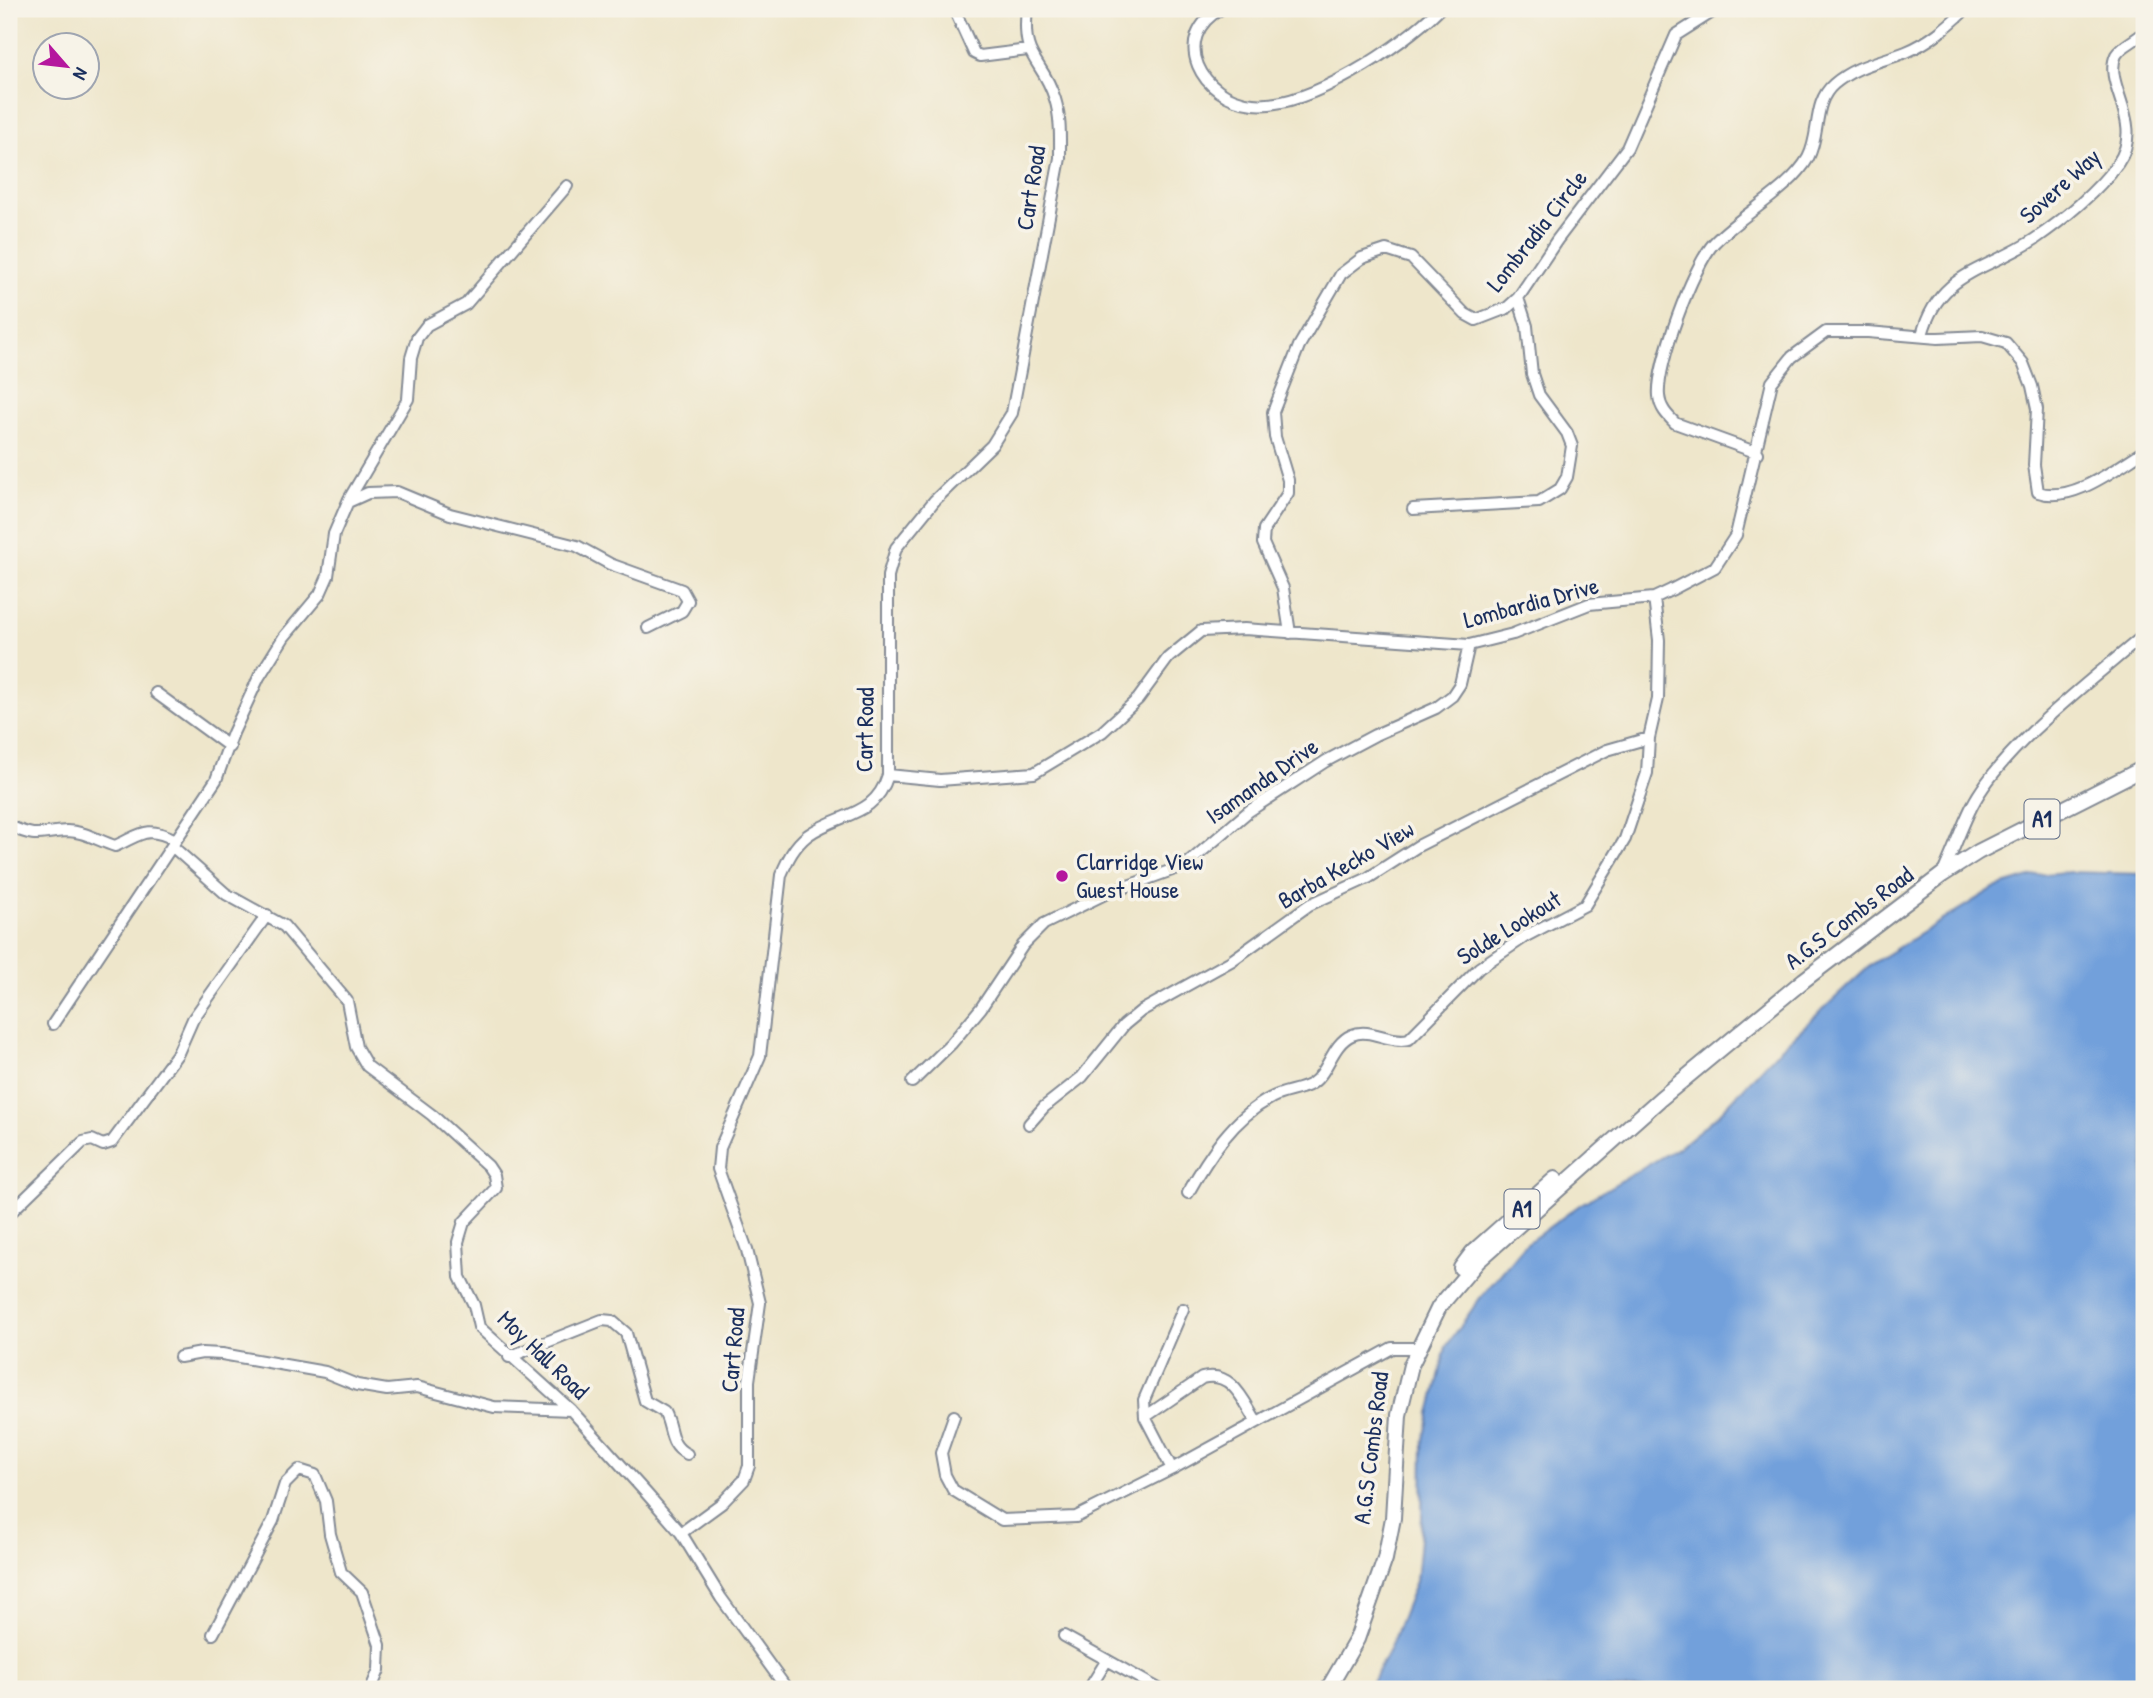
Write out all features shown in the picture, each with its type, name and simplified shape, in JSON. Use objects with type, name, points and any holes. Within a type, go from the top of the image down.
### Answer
[{"type":"main road","name":"A1","points":[[1942,875],[1978,852],[2144,768]]},
{"type":"main road","name":"A.G.S Combs Road","points":[[1318,1689],[1349,1636],[1378,1557],[1386,1519],[1393,1414],[1404,1363],[1433,1305],[1474,1252],[1721,1034],[1910,889],[1942,875]]},
{"type":"main road","name":"A.G.S Combs Road","points":[[1328,1689],[1357,1639],[1385,1559],[1393,1517],[1399,1415],[1414,1347]]},
{"type":"street","points":[[954,9],[974,53],[980,56],[1028,50]]},
{"type":"street","name":"Cart Road","points":[[681,1533],[722,1503],[744,1480],[749,1466],[749,1381],[760,1303],[747,1250],[718,1169],[720,1148],[760,1056],[781,875],[791,852],[808,836],[866,808],[882,793],[888,775],[888,576],[896,548],[936,500],[992,445],[1012,413],[1060,158],[1060,125],[1055,99],[1028,50],[1024,31],[1027,9]]},
{"type":"street","points":[[1221,9],[1205,21],[1195,40],[1197,62],[1204,81],[1214,90],[1253,104],[1303,95],[1333,82],[1389,50],[1439,9]]},
{"type":"street","name":"Lombradia Circle","points":[[1290,633],[1283,588],[1263,543],[1264,529],[1288,493],[1288,480],[1275,438],[1273,412],[1299,346],[1341,274],[1362,258],[1386,250],[1410,258],[1465,314],[1476,320],[1507,308],[1518,298],[1557,240],[1627,148],[1676,35],[1717,9]]},
{"type":"street","points":[[1758,453],[1675,423],[1665,413],[1659,398],[1663,361],[1703,256],[1754,207],[1797,173],[1809,156],[1823,97],[1832,85],[1856,69],[1925,43],[1966,9]]},
{"type":"street","name":"Sovere Way","points":[[1922,335],[1927,316],[1939,296],[1966,275],[2036,239],[2084,199],[2115,167],[2125,152],[2128,132],[2114,63],[2118,52],[2144,32]]},
{"type":"street","points":[[53,1024],[216,780],[233,733],[260,677],[284,637],[320,594],[328,576],[334,534],[348,502],[408,399],[411,358],[417,338],[426,325],[466,304],[567,186]]},
{"type":"street","points":[[1413,509],[1539,502],[1560,489],[1567,477],[1572,446],[1567,433],[1539,395],[1532,374],[1527,326],[1518,298]]},
{"type":"street","name":"Lombardia Drive","points":[[888,775],[940,780],[1034,773],[1102,732],[1138,699],[1168,658],[1201,631],[1244,629],[1469,645],[1513,634],[1589,604],[1654,598],[1715,567],[1736,535],[1758,453],[1772,382],[1780,369],[1806,344],[1826,332],[1922,335],[1938,338],[1982,336],[2006,343],[2017,352],[2032,386],[2037,409],[2034,465],[2038,492],[2047,495],[2071,492],[2144,451]]},
{"type":"street","points":[[348,502],[369,493],[397,492],[450,514],[578,547],[610,564],[682,590],[688,601],[682,611],[648,628]]},
{"type":"street","name":"Solde Lookout","points":[[1188,1193],[1203,1166],[1248,1111],[1275,1096],[1312,1083],[1345,1040],[1361,1033],[1400,1041],[1409,1039],[1479,968],[1525,936],[1585,905],[1625,839],[1647,774],[1660,667],[1654,598]]},
{"type":"street","points":[[1942,875],[1972,806],[1987,783],[2041,724],[2144,635]]},
{"type":"street","name":"Isamanda Drive","points":[[912,1082],[951,1044],[981,1008],[1023,945],[1044,924],[1103,895],[1186,865],[1249,811],[1326,761],[1375,734],[1436,708],[1452,696],[1460,684],[1469,645]]},
{"type":"street","points":[[156,693],[230,747]]},
{"type":"street","name":"Barba Kecko View","points":[[1029,1124],[1044,1107],[1082,1077],[1119,1030],[1141,1011],[1231,961],[1310,905],[1368,878],[1418,846],[1607,750],[1650,738]]},
{"type":"street","points":[[9,826],[37,836],[65,831],[80,833],[115,846],[138,832],[148,831],[161,833],[175,844]]},
{"type":"street","name":"Moy Hall Road","points":[[175,844],[226,894],[284,926],[347,1001],[355,1047],[367,1066],[432,1115],[494,1175],[496,1188],[464,1222],[458,1242],[460,1277],[474,1305],[479,1327],[509,1357],[571,1410],[681,1533],[721,1598],[788,1689]]},
{"type":"street","points":[[9,1214],[83,1142],[92,1140],[107,1145],[112,1142],[178,1053],[193,1019],[267,915]]},
{"type":"street","points":[[1171,1469],[1145,1417],[1144,1400],[1183,1309]]},
{"type":"street","points":[[509,1357],[602,1320],[619,1325],[626,1333],[634,1355],[645,1401],[664,1412],[672,1440],[677,1449],[687,1454]]},
{"type":"street","points":[[954,1416],[941,1453],[945,1475],[953,1490],[1002,1520],[1076,1517],[1171,1469],[1392,1348],[1414,1347]]},
{"type":"street","points":[[180,1357],[202,1353],[222,1354],[326,1373],[357,1385],[387,1390],[417,1387],[494,1407],[571,1410]]},
{"type":"street","points":[[1145,1417],[1202,1378],[1211,1375],[1230,1381],[1258,1422]]},
{"type":"street","points":[[213,1634],[273,1521],[285,1484],[299,1470],[314,1475],[326,1501],[330,1534],[341,1572],[362,1592],[380,1645],[379,1670],[371,1689]]},
{"type":"street","points":[[1064,1636],[1158,1689]]},
{"type":"street","points":[[1089,1689],[1107,1660]]},
{"type":"water","points":[[2065,872],[2144,874],[2144,1689],[1368,1689],[1389,1650],[1416,1581],[1422,1518],[1423,1443],[1446,1347],[1480,1298],[1526,1244],[1581,1204],[1679,1147],[1717,1116],[1779,1050],[1873,963],[1994,888],[2036,875]]},
{"type":"place","name":"Clarridge View Guest House","points":[[1062,876]]}]
